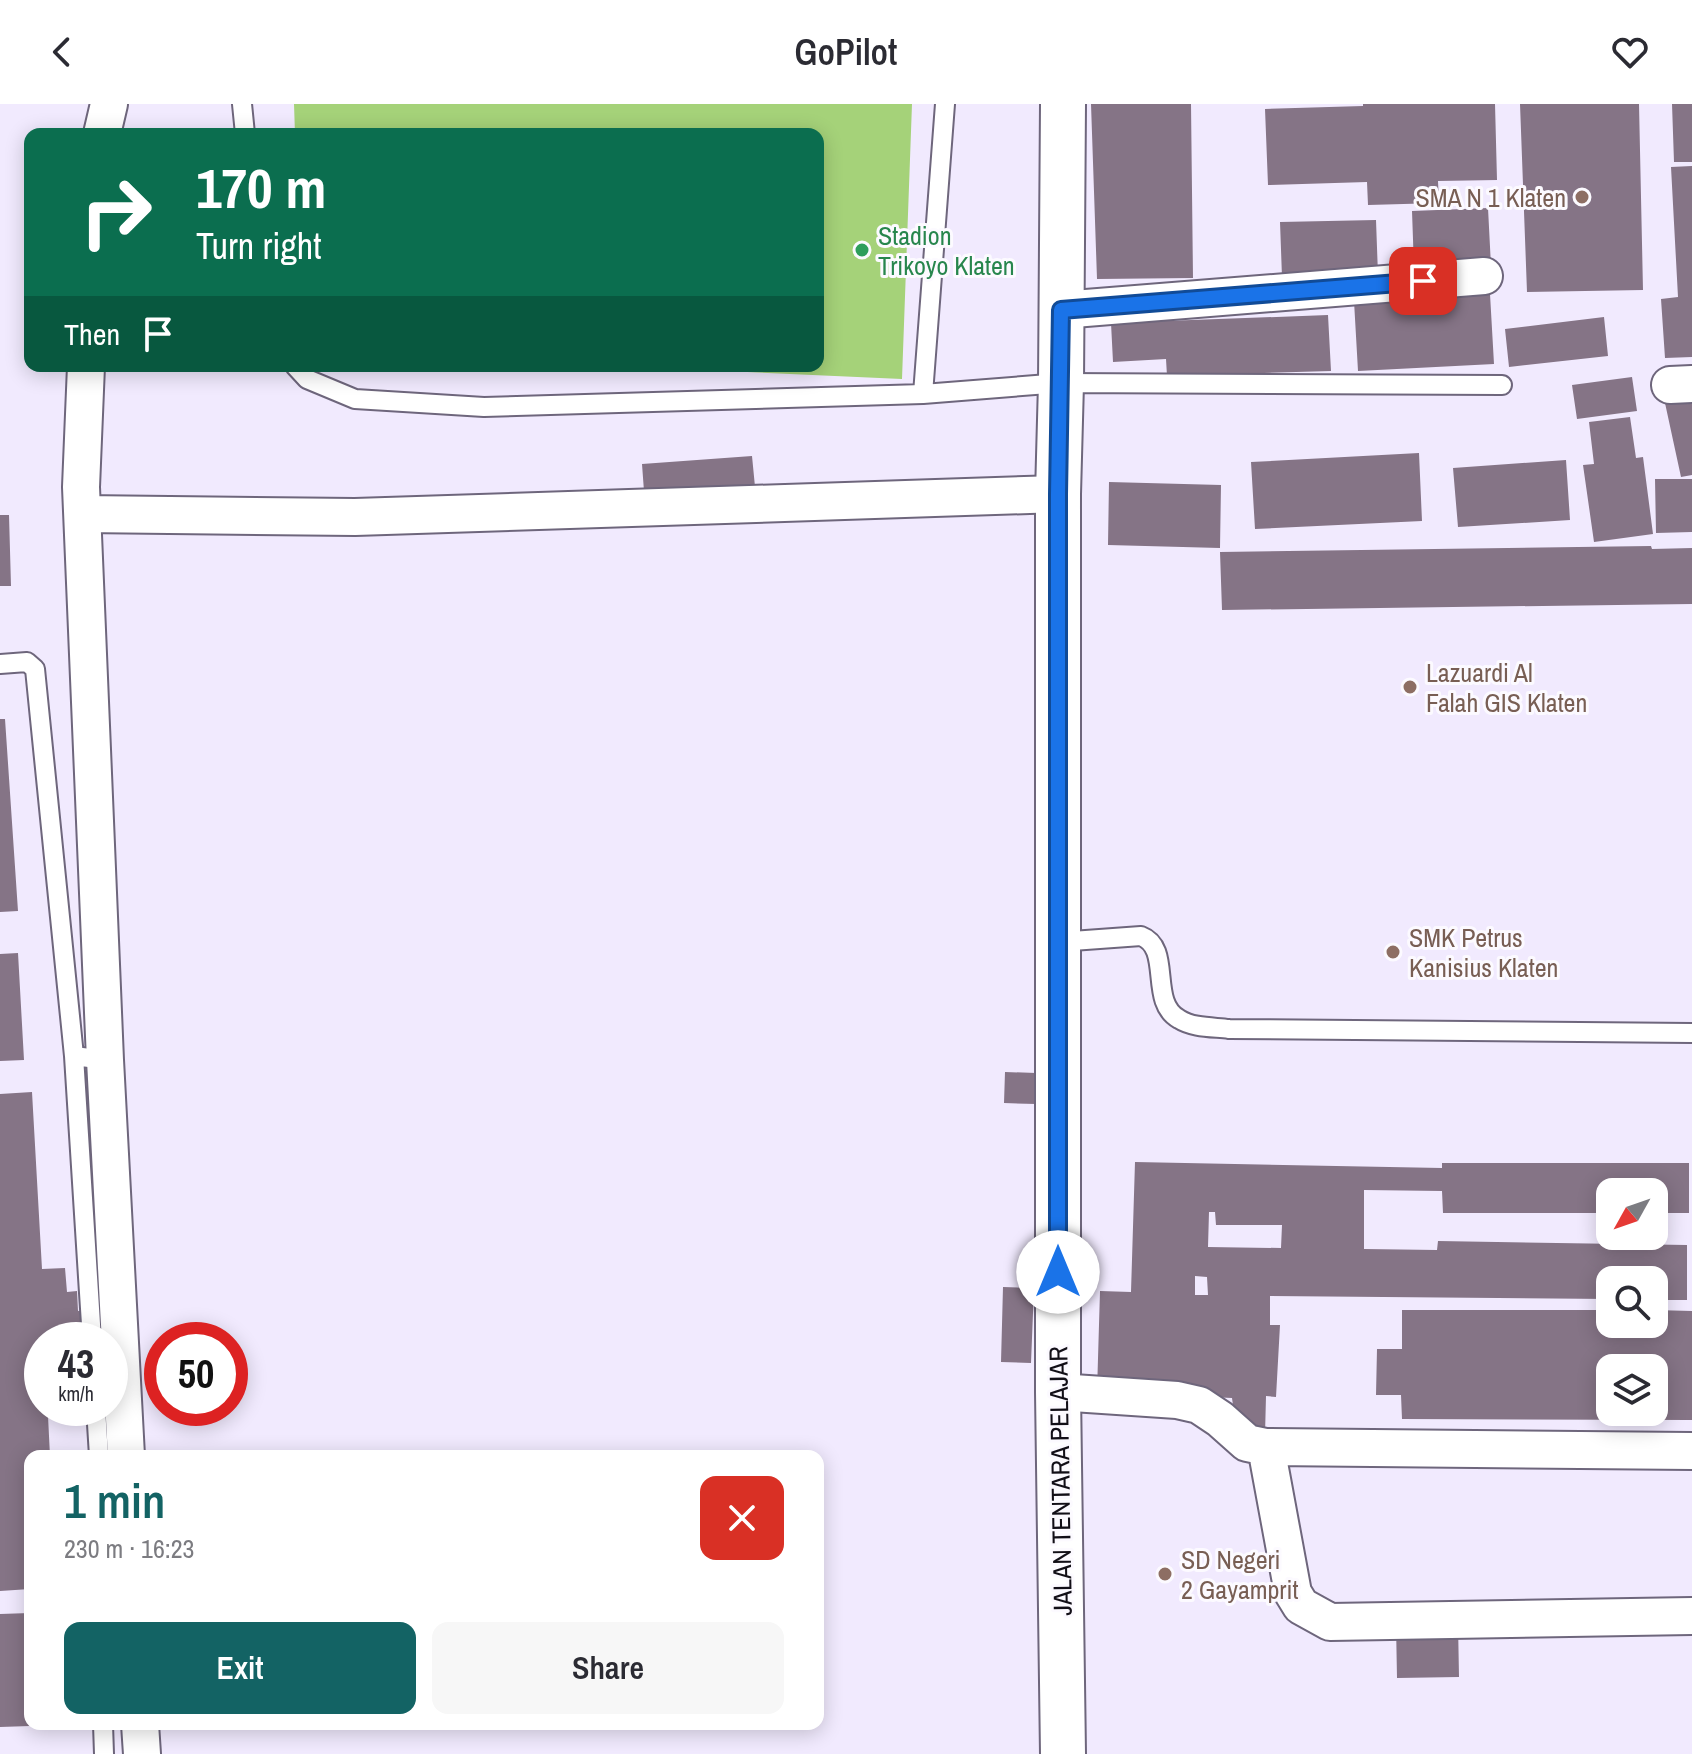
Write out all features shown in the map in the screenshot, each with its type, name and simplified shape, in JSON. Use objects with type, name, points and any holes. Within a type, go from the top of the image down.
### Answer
[{"type":"main road","name":"JALAN TENTARA PELAJAR","points":[[1063,104],[1058,494],[1058,1392],[1063,1754]]},
{"type":"street","points":[[103,128],[109,104]]},
{"type":"street","points":[[1061,310],[1484,276]]},
{"type":"street","points":[[86,372],[81,487],[90,1058],[125,1450]]},
{"type":"street","points":[[83,514],[355,517],[1058,494]]},
{"type":"street","points":[[1058,1392],[1177,1400],[1199,1405],[1247,1443],[1266,1447],[1692,1451]]},
{"type":"street","points":[[1266,1447],[1293,1593],[1301,1606],[1330,1622],[1692,1616]]},
{"type":"street","points":[[140,1730],[142,1754]]},
{"type":"lane","points":[[242,104],[244,128]]},
{"type":"lane","points":[[923,394],[945,104]]},
{"type":"lane","points":[[301,372],[307,379],[355,399],[484,407],[923,394],[1061,383],[1502,385]]},
{"type":"lane","points":[[0,664],[27,662],[35,669],[90,1058],[92,1322]]},
{"type":"lane","points":[[1058,942],[1141,936],[1148,939],[1155,946],[1165,1003],[1171,1013],[1193,1025],[1229,1029],[1692,1033]]},
{"type":"lane","points":[[97,1426],[99,1450]]},
{"type":"lane","points":[[103,1730],[104,1754]]},
{"type":"green space","name":"Stadion Trikoyo Klaten","points":[[294,104],[912,104],[902,379],[746,372],[824,372],[824,128],[295,128]]},
{"type":"building","points":[[1091,104],[1191,104],[1193,278],[1097,279]]},
{"type":"building","points":[[1363,104],[1495,104],[1497,180],[1438,181],[1439,203],[1368,205],[1367,182],[1268,185],[1265,109]]},
{"type":"building","name":"SMA N 1 Klaten","points":[[1520,104],[1639,104],[1643,290],[1527,292]]},
{"type":"building","points":[[1672,104],[1692,104],[1692,162],[1674,162]]},
{"type":"building","points":[[1692,166],[1692,357],[1665,358],[1661,299],[1678,297],[1671,167]]},
{"type":"building","points":[[1488,208],[1491,266],[1414,268],[1412,211]]},
{"type":"building","points":[[1376,220],[1378,275],[1282,277],[1280,222]]},
{"type":"building","points":[[1490,294],[1494,364],[1358,371],[1354,301]]},
{"type":"building","points":[[1328,315],[1331,371],[1167,376],[1166,359],[1113,362],[1111,323]]},
{"type":"building","points":[[1604,317],[1608,356],[1509,367],[1505,329]]},
{"type":"building","points":[[1632,377],[1637,411],[1577,419],[1572,385]]},
{"type":"building","points":[[1692,398],[1692,475],[1681,477],[1665,403]]},
{"type":"building","points":[[1630,417],[1636,458],[1643,457],[1653,534],[1594,542],[1583,465],[1594,464],[1589,422]]},
{"type":"building","points":[[1419,453],[1422,521],[1255,529],[1251,462]]},
{"type":"building","points":[[752,456],[756,497],[645,505],[642,464]]},
{"type":"building","points":[[1566,460],[1570,520],[1458,527],[1453,468]]},
{"type":"building","points":[[1655,479],[1692,479],[1692,532],[1656,533]]},
{"type":"building","points":[[1109,482],[1221,485],[1220,548],[1108,545]]},
{"type":"building","points":[[0,515],[9,515],[11,586],[0,586]]},
{"type":"building","points":[[1651,546],[1652,549],[1692,548],[1692,604],[1222,610],[1220,552]]},
{"type":"building","points":[[0,719],[5,719],[18,911],[0,912]]},
{"type":"building","points":[[18,953],[24,1060],[0,1061],[0,954]]},
{"type":"building","points":[[1005,1072],[1036,1073],[1036,1104],[1004,1103]]},
{"type":"building","points":[[32,1092],[42,1269],[65,1268],[67,1292],[77,1291],[78,1311],[88,1310],[89,1322],[24,1322],[24,1426],[48,1426],[50,1450],[24,1450],[24,1589],[0,1591],[0,1094]]},
{"type":"building","points":[[1135,1162],[1442,1168],[1442,1163],[1689,1163],[1689,1213],[1668,1213],[1668,1178],[1596,1178],[1596,1213],[1443,1213],[1442,1191],[1364,1190],[1364,1249],[1437,1250],[1438,1241],[1596,1244],[1596,1250],[1668,1250],[1668,1245],[1687,1245],[1687,1300],[1668,1300],[1668,1266],[1596,1266],[1596,1299],[1270,1296],[1270,1325],[1280,1325],[1276,1397],[1266,1396],[1265,1435],[1237,1435],[1232,1398],[1097,1392],[1100,1291],[1131,1292]],"holes":[[[1209,1212],[1215,1212],[1216,1225],[1282,1225],[1281,1248],[1208,1247]],[[1195,1276],[1207,1277],[1208,1295],[1195,1295]]]},
{"type":"building","points":[[1003,1287],[1034,1288],[1031,1363],[1001,1362]]},
{"type":"building","points":[[1402,1310],[1596,1310],[1596,1338],[1668,1338],[1668,1310],[1692,1311],[1692,1420],[1668,1420],[1668,1354],[1596,1354],[1596,1420],[1402,1419],[1401,1395],[1376,1395],[1377,1349],[1402,1349]]},
{"type":"building","points":[[24,1613],[24,1726],[0,1727],[0,1614]]},
{"type":"building","points":[[1458,1623],[1459,1677],[1397,1678],[1396,1624]]},
{"type":"place","name":"SMA N 1 Klaten","points":[[1582,197]]},
{"type":"place","name":"Stadion Trikoyo Klaten","points":[[862,250]]},
{"type":"place","name":"Lazuardi Al Falah GIS Klaten","points":[[1410,687]]},
{"type":"place","name":"SMK Petrus Kanisius Klaten","points":[[1393,952]]},
{"type":"place","name":"SD Negeri 2 Gayamprit","points":[[1165,1574]]},
{"type":"route","points":[[1058,1272],[1058,494],[1061,310],[1423,281]]}]
